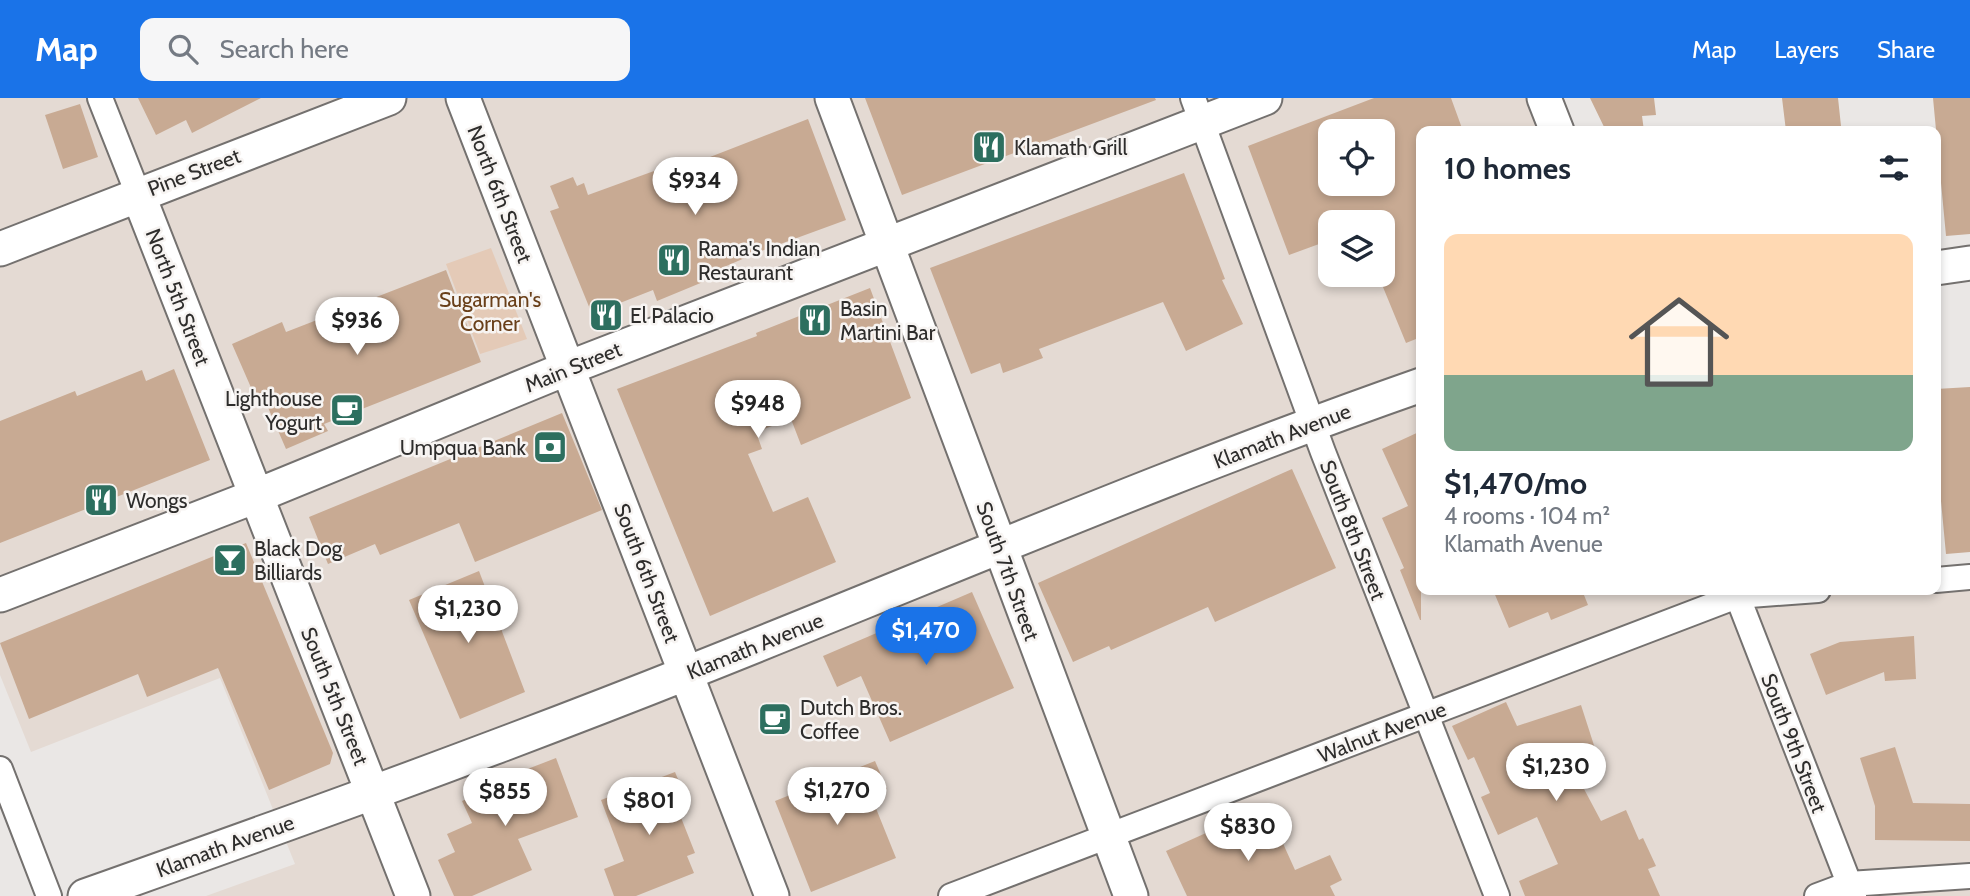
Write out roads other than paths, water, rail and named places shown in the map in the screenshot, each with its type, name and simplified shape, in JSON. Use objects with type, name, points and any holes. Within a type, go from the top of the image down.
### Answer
[{"type":"main road","name":"Pine Street","points":[[0,249],[389,98]]},
{"type":"main road","name":"North 6th Street","points":[[463,98],[568,368]]},
{"type":"main road","name":"South 7th Street","points":[[832,98],[1131,896]]},
{"type":"main road","name":"Main Street","points":[[0,595],[256,496],[568,368],[889,245],[1198,110],[1265,98]]},
{"type":"main road","points":[[1544,98],[1555,126]]},
{"type":"main road","name":"North 5th Street","points":[[138,194],[256,496]]},
{"type":"main road","points":[[1941,267],[1970,263]]},
{"type":"main road","name":"South 6th Street","points":[[568,368],[772,896]]},
{"type":"main road","name":"Klamath Avenue","points":[[85,896],[374,793],[686,674],[1312,423],[1416,387]]},
{"type":"main road","name":"South 5th Street","points":[[256,496],[413,896]]},
{"type":"street","name":"North 5th Street","points":[[100,98],[138,194]]},
{"type":"street","name":"South 8th Street","points":[[1198,110],[1312,423],[1497,896]]},
{"type":"street","points":[[1941,580],[1970,577]]},
{"type":"street","name":"Walnut Avenue","points":[[951,896],[1425,716],[1731,595]]},
{"type":"street","name":"South 9th Street","points":[[1737,595],[1851,890]]},
{"type":"street","points":[[0,769],[49,896]]},
{"type":"street","points":[[1817,896],[1970,876]]},
{"type":"place","name":"Klamath Grill","points":[[989,147]]},
{"type":"place","name":"Rama's Indian Restaurant","points":[[674,260]]},
{"type":"place","name":"El Palacio","points":[[606,315]]},
{"type":"place","name":"Basin Martini Bar","points":[[815,320]]},
{"type":"place","name":"Lighthouse Yogurt","points":[[347,410]]},
{"type":"place","name":"Umpqua Bank","points":[[550,447]]},
{"type":"place","name":"Wongs","points":[[101,500]]},
{"type":"place","name":"Black Dog Billiards","points":[[230,560]]},
{"type":"place","name":"Dutch Bros. Coffee","points":[[775,719]]},
{"type":"park label","name":"Sugarman's Corner","points":[[490,311]]}]
